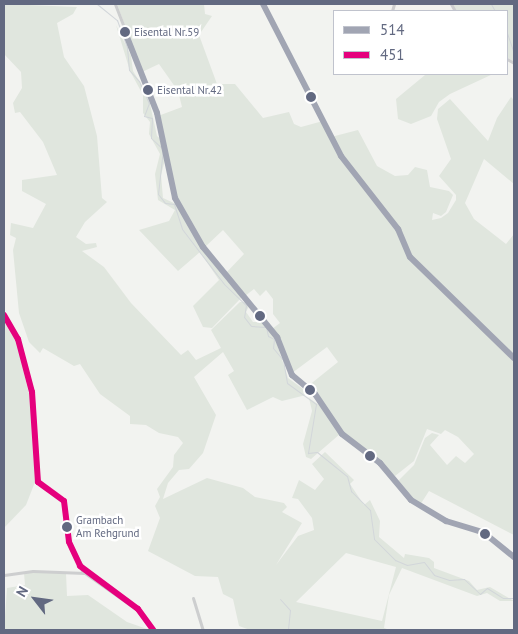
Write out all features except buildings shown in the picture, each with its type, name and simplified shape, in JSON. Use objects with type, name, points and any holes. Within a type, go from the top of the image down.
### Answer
[{"type":"street","points":[[115,4],[120,22],[157,113],[175,198],[203,247],[277,337],[292,375],[315,394],[342,434],[380,463],[412,500],[446,521],[483,532],[514,557]]},
{"type":"street","points":[[263,4],[341,156],[398,229],[410,257],[514,358]]},
{"type":"street","points":[[4,315],[18,338],[29,378],[38,482],[64,501],[69,542],[85,573],[138,609],[153,630]]},
{"type":"street","points":[[4,576],[33,571],[85,573]]},
{"type":"street","points":[[193,598],[202,630]]},
{"type":"shaded area","points":[[4,4],[77,7],[73,14],[57,23],[64,57],[84,86],[97,136],[102,198],[107,202],[85,222],[76,237],[86,244],[96,243],[97,247],[82,251],[104,267],[131,303],[181,355],[188,350],[196,360],[221,348],[211,330],[240,302],[246,302],[249,306],[246,312],[253,322],[263,322],[274,335],[288,378],[310,394],[282,401],[273,397],[247,410],[228,375],[234,371],[223,352],[194,377],[216,415],[203,453],[189,469],[179,470],[168,483],[163,499],[207,478],[243,488],[255,497],[284,503],[287,507],[282,512],[302,523],[276,565],[298,536],[314,530],[312,518],[298,499],[292,498],[299,480],[315,490],[324,479],[312,464],[325,452],[354,480],[350,484],[364,505],[370,500],[380,521],[379,537],[404,558],[405,554],[429,558],[434,562],[434,568],[469,581],[477,590],[490,587],[514,601],[500,601],[487,593],[477,596],[402,568],[389,595],[384,628],[390,630],[250,630],[239,626],[233,599],[223,594],[218,577],[195,576],[148,551],[160,518],[155,506],[160,497],[157,489],[173,467],[174,455],[183,443],[178,437],[159,433],[146,425],[130,424],[130,416],[100,394],[80,364],[74,366],[43,348],[40,353],[29,342],[19,313],[13,250],[16,238],[10,235],[11,223],[33,228],[46,204],[22,191],[22,180],[57,175],[43,142],[20,112],[15,113],[13,103],[22,88],[21,72],[4,54]],"holes":[[[346,553],[396,567],[382,621],[296,602]]]},
{"type":"shaded area","points":[[117,4],[204,4],[205,14],[212,16],[199,35],[217,84],[235,84],[263,118],[289,112],[294,124],[301,127],[323,121],[331,137],[358,130],[377,166],[395,176],[408,175],[415,167],[427,170],[430,187],[449,191],[453,195],[446,212],[441,216],[433,213],[432,220],[441,218],[448,213],[456,200],[456,195],[439,176],[451,159],[437,119],[438,109],[450,99],[488,141],[497,118],[511,97],[514,100],[514,184],[484,159],[465,203],[474,219],[506,244],[514,234],[514,535],[429,491],[420,505],[397,482],[414,465],[425,438],[432,433],[439,435],[430,445],[447,465],[456,456],[465,463],[474,454],[458,437],[445,430],[441,434],[427,429],[414,461],[395,476],[342,432],[308,386],[338,362],[327,347],[292,373],[272,329],[280,323],[273,314],[273,299],[266,290],[260,296],[254,289],[245,296],[225,274],[244,254],[223,230],[205,247],[176,197],[158,116],[182,107],[178,91],[159,64],[142,72]]},
{"type":"shaded area","points":[[452,4],[514,4],[514,62],[508,58],[508,10],[455,10]]},
{"type":"shaded area","points":[[116,25],[131,56],[133,71],[148,95],[157,136],[162,140],[166,156],[161,175],[163,198],[176,204],[201,247],[242,297],[212,328],[203,327],[193,306],[219,280],[200,252],[178,271],[139,230],[169,221],[175,210],[158,200],[155,174],[160,154],[149,134],[150,122],[143,113],[143,95],[130,71]]},
{"type":"shaded area","points":[[425,75],[491,75],[450,94],[439,102],[431,116],[411,124],[398,119],[396,99]]},
{"type":"shaded area","points":[[4,320],[16,340],[30,398],[35,482],[26,505],[4,528]]},
{"type":"shaded area","points":[[309,398],[322,407],[340,434],[311,459],[306,457],[303,444],[312,411]]},
{"type":"shaded area","points":[[24,573],[66,573],[67,596],[88,595],[127,622],[150,630],[4,630],[7,588],[25,585]]},
{"type":"waterway","points":[[97,4],[117,20],[127,47],[129,70],[139,81],[149,103],[144,116],[152,118],[151,138],[163,149],[158,194],[165,203],[174,204],[182,229],[224,284],[246,305],[244,317],[251,326],[266,327],[268,336],[274,339],[273,348],[283,360],[287,383],[316,404],[308,453],[317,452],[347,476],[351,491],[370,510],[374,539],[395,560],[407,565],[424,562],[434,575],[449,580],[464,579],[480,594],[487,588],[503,598],[514,598]]},
{"type":"waterway","points":[[491,4],[494,10]]},
{"type":"waterway","points":[[508,36],[514,53]]},
{"type":"waterway","points":[[280,599],[290,610],[288,630]]},
{"type":"transit line","name":"514","points":[[263,4],[341,156],[398,229],[410,257],[514,358]]},
{"type":"transit line","name":"514","points":[[125,32],[157,113],[175,198],[203,247],[277,337],[292,375],[315,394],[342,434],[380,463],[411,500],[446,521],[483,532],[514,557]]},
{"type":"transit line","name":"451","points":[[4,315],[18,339],[32,392],[38,482],[64,501]]},
{"type":"transit line","name":"451","points":[[64,501],[69,542],[80,566],[138,609],[153,630]]},
{"type":"place","name":"Eisental Nr.59","points":[[125,32]]},
{"type":"place","name":"Eisental Nr.42","points":[[148,90]]},
{"type":"place","name":"Grambach Am Rehgrund","points":[[67,527]]}]
